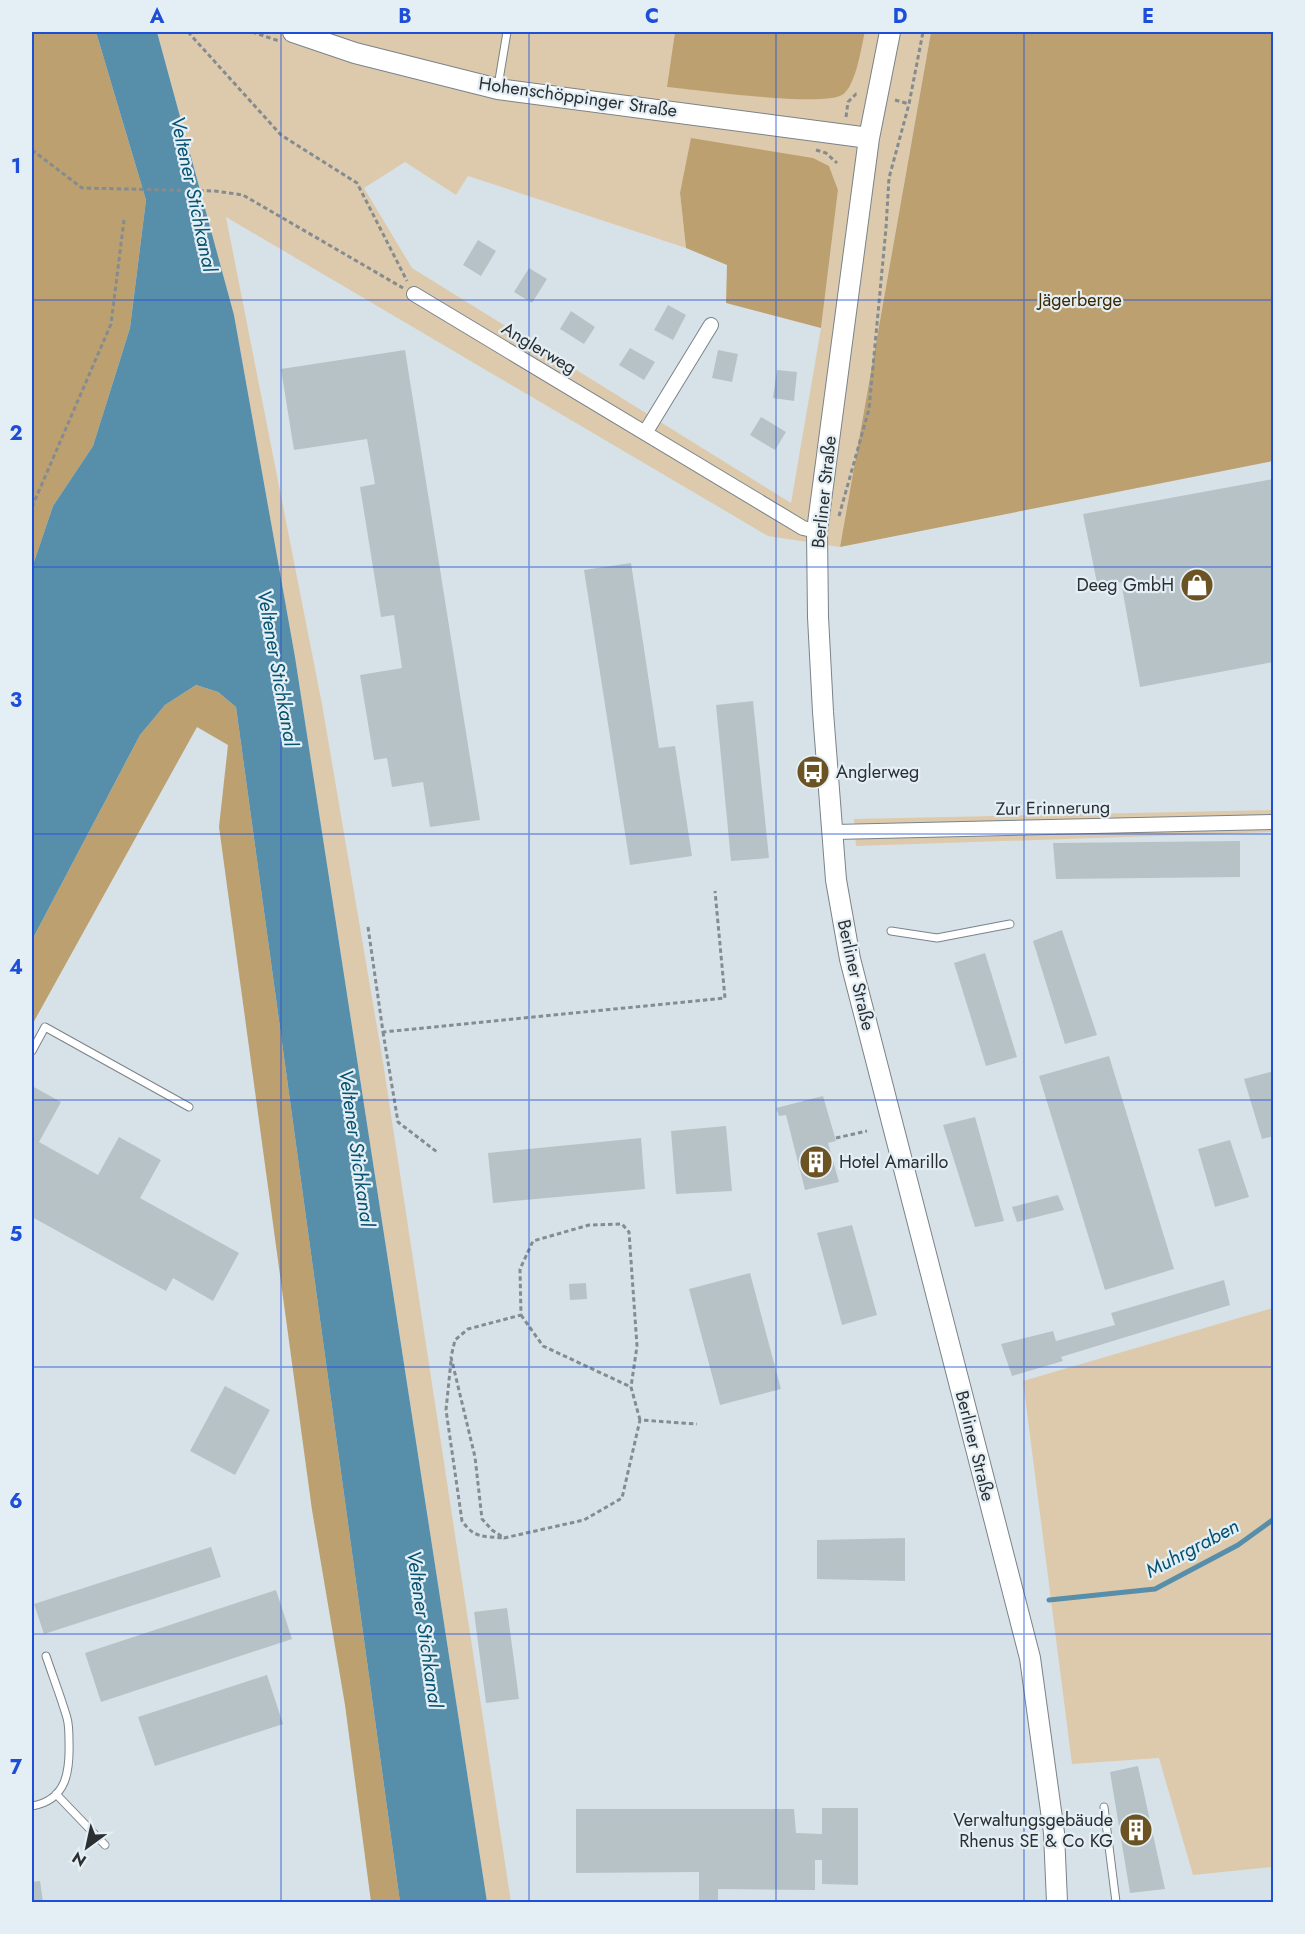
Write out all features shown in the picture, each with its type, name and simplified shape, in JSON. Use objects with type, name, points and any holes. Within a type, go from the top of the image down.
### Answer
[{"type":"main road","name":"Hohenschöppinger Straße","points":[[293,32],[356,53],[498,89],[869,138]]},
{"type":"main road","name":"Berliner Straße","points":[[890,32],[869,138],[818,531],[818,617],[822,702],[836,880],[850,958],[1030,1658],[1054,1833],[1057,1902]]},
{"type":"street","name":"Anglerweg","points":[[414,294],[803,528],[818,531]]},
{"type":"street","points":[[645,433],[711,325]]},
{"type":"street","name":"Zur Erinnerung","points":[[834,832],[1274,822]]},
{"type":"lane","points":[[498,89],[507,32]]},
{"type":"lane","points":[[891,931],[937,938],[1010,924]]},
{"type":"lane","points":[[32,1051],[45,1027],[189,1107]]},
{"type":"lane","points":[[32,1806],[45,1802],[56,1794],[66,1780],[70,1765],[68,1720],[46,1656]]},
{"type":"lane","points":[[56,1794],[105,1845]]},
{"type":"lane","points":[[1104,1807],[1116,1902]]},
{"type":"path","points":[[188,32],[281,135],[357,183],[414,294]]},
{"type":"path","points":[[838,519],[869,409],[889,178],[909,104],[923,32]]},
{"type":"path","points":[[32,150],[82,188],[215,191],[243,195],[414,294]]},
{"type":"path","points":[[32,507],[111,324],[124,220]]},
{"type":"path","points":[[383,1032],[725,998],[714,891]]},
{"type":"path","points":[[368,927],[398,1122],[437,1152]]},
{"type":"path","points":[[836,1138],[867,1131]]},
{"type":"path","points":[[521,1315],[468,1329],[455,1340],[446,1410],[462,1521],[468,1530],[477,1536],[504,1538],[584,1520],[622,1498],[640,1420],[631,1387],[637,1346],[629,1232],[622,1224],[589,1225],[533,1241],[520,1269],[521,1315],[543,1346],[631,1387]]},
{"type":"path","points":[[452,1357],[475,1457],[482,1519],[504,1538]]},
{"type":"path","points":[[640,1420],[697,1424]]},
{"type":"shaded area","points":[[157,32],[675,32],[668,87],[851,85],[865,32],[931,32],[840,547],[768,536],[226,217],[322,704],[383,1062],[511,1902],[487,1902],[295,657],[234,315]],"holes":[[[405,162],[456,195],[468,176],[686,248],[680,193],[829,166],[838,190],[821,328],[791,503],[412,268],[364,188]]]},
{"type":"shaded area","points":[[1273,810],[1274,832],[856,846],[854,819]]},
{"type":"shaded area","points":[[1273,1308],[1273,1867],[1193,1875],[1159,1758],[1072,1764],[1023,1381]]},
{"type":"green space","points":[[32,32],[96,32],[146,200],[130,328],[93,446],[53,506],[32,568]]},
{"type":"green space","points":[[675,32],[865,32],[854,76],[847,91],[830,98],[786,99],[667,87]]},
{"type":"green space","name":"Jägerberge","points":[[931,32],[1273,32],[1273,461],[840,547]]},
{"type":"green space","points":[[691,138],[813,158],[829,166],[838,190],[821,328],[726,303],[727,265],[686,248],[680,193]]},
{"type":"green space","points":[[196,685],[218,692],[236,707],[400,1902],[371,1902],[345,1705],[312,1510],[219,827],[228,745],[197,727],[32,1025],[32,940],[140,735],[165,705]]},
{"type":"water","name":"Veltener Stichkanal","points":[[96,32],[157,32],[234,315],[295,657],[487,1902],[400,1902],[236,707],[218,692],[196,685],[165,705],[140,735],[32,940],[32,568],[53,506],[93,446],[130,328],[146,200]]},
{"type":"building","points":[[478,240],[496,251],[481,276],[463,265]]},
{"type":"building","points":[[529,268],[547,279],[532,303],[514,292]]},
{"type":"building","points":[[668,305],[686,315],[673,340],[654,330]]},
{"type":"building","points":[[571,311],[595,327],[584,344],[560,329]]},
{"type":"building","points":[[630,348],[655,362],[644,380],[619,365]]},
{"type":"building","points":[[405,350],[480,820],[430,827],[423,782],[392,787],[387,758],[374,760],[360,675],[402,668],[394,615],[381,617],[360,487],[375,484],[367,439],[294,450],[281,369]]},
{"type":"building","points":[[718,350],[738,354],[732,382],[712,378]]},
{"type":"building","points":[[777,370],[797,372],[794,401],[773,398]]},
{"type":"building","points":[[761,417],[786,432],[775,450],[750,435]]},
{"type":"building","name":"Deeg GmbH","points":[[1274,479],[1274,662],[1140,687],[1121,582],[1098,588],[1083,514]]},
{"type":"building","points":[[631,563],[659,748],[675,746],[692,856],[630,865],[584,570]]},
{"type":"building","points":[[753,701],[769,858],[731,861],[716,705]]},
{"type":"building","points":[[1240,841],[1240,877],[1056,879],[1053,843]]},
{"type":"building","points":[[1062,930],[1097,1035],[1065,1044],[1033,941]]},
{"type":"building","points":[[985,953],[1017,1057],[986,1066],[954,963]]},
{"type":"building","points":[[1109,1056],[1174,1269],[1105,1290],[1039,1076]]},
{"type":"building","points":[[1274,1071],[1274,1136],[1262,1139],[1244,1079]]},
{"type":"building","points":[[32,1086],[61,1102],[39,1142],[98,1175],[119,1137],[161,1160],[140,1198],[239,1253],[213,1301],[173,1278],[166,1291],[32,1217]]},
{"type":"building","name":"Hotel Amarillo","points":[[823,1096],[836,1141],[828,1143],[839,1182],[805,1190],[786,1115],[779,1116],[776,1108]]},
{"type":"building","points":[[975,1117],[1004,1221],[975,1227],[943,1125]]},
{"type":"building","points":[[726,1126],[732,1191],[676,1194],[671,1131]]},
{"type":"building","points":[[641,1138],[645,1189],[493,1203],[488,1153]]},
{"type":"building","points":[[1230,1140],[1249,1197],[1215,1207],[1198,1149]]},
{"type":"building","points":[[1058,1195],[1064,1210],[1017,1222],[1012,1207]]},
{"type":"building","points":[[852,1225],[877,1315],[842,1325],[817,1233]]},
{"type":"building","points":[[750,1273],[781,1389],[720,1405],[689,1289]]},
{"type":"building","points":[[1224,1280],[1230,1305],[1061,1357],[1063,1361],[1012,1376],[1001,1344],[1053,1331],[1056,1341],[1115,1325],[1111,1313]]},
{"type":"building","points":[[586,1283],[587,1299],[570,1300],[569,1284]]},
{"type":"building","points":[[225,1386],[270,1410],[235,1475],[190,1451]]},
{"type":"building","points":[[905,1538],[905,1581],[817,1579],[817,1540]]},
{"type":"building","points":[[211,1547],[221,1577],[44,1634],[34,1604]]},
{"type":"building","points":[[276,1590],[292,1639],[101,1702],[85,1653]]},
{"type":"building","points":[[507,1608],[519,1699],[486,1703],[474,1612]]},
{"type":"building","points":[[267,1675],[283,1724],[155,1766],[138,1717]]},
{"type":"building","name":"Verwaltungsgebäude Rhenus SE & Co KG","points":[[1138,1766],[1165,1889],[1130,1893],[1110,1772]]},
{"type":"building","points":[[822,1808],[858,1808],[858,1885],[822,1884],[822,1860],[815,1860],[815,1890],[718,1889],[718,1902],[699,1902],[699,1872],[576,1873],[576,1809],[794,1809],[796,1833],[822,1834]]},
{"type":"building","points":[[40,1881],[43,1902],[32,1902],[32,1882]]},
{"type":"waterway","name":"Muhrgraben","points":[[1049,1600],[1155,1589],[1238,1545],[1274,1519]]},
{"type":"place","name":"Deeg GmbH","points":[[1197,585]]},
{"type":"place","name":"Anglerweg","points":[[813,772]]},
{"type":"place","name":"Hotel Amarillo","points":[[816,1162]]},
{"type":"place","name":"Verwaltungsgebäude Rhenus SE & Co KG","points":[[1136,1830]]}]
